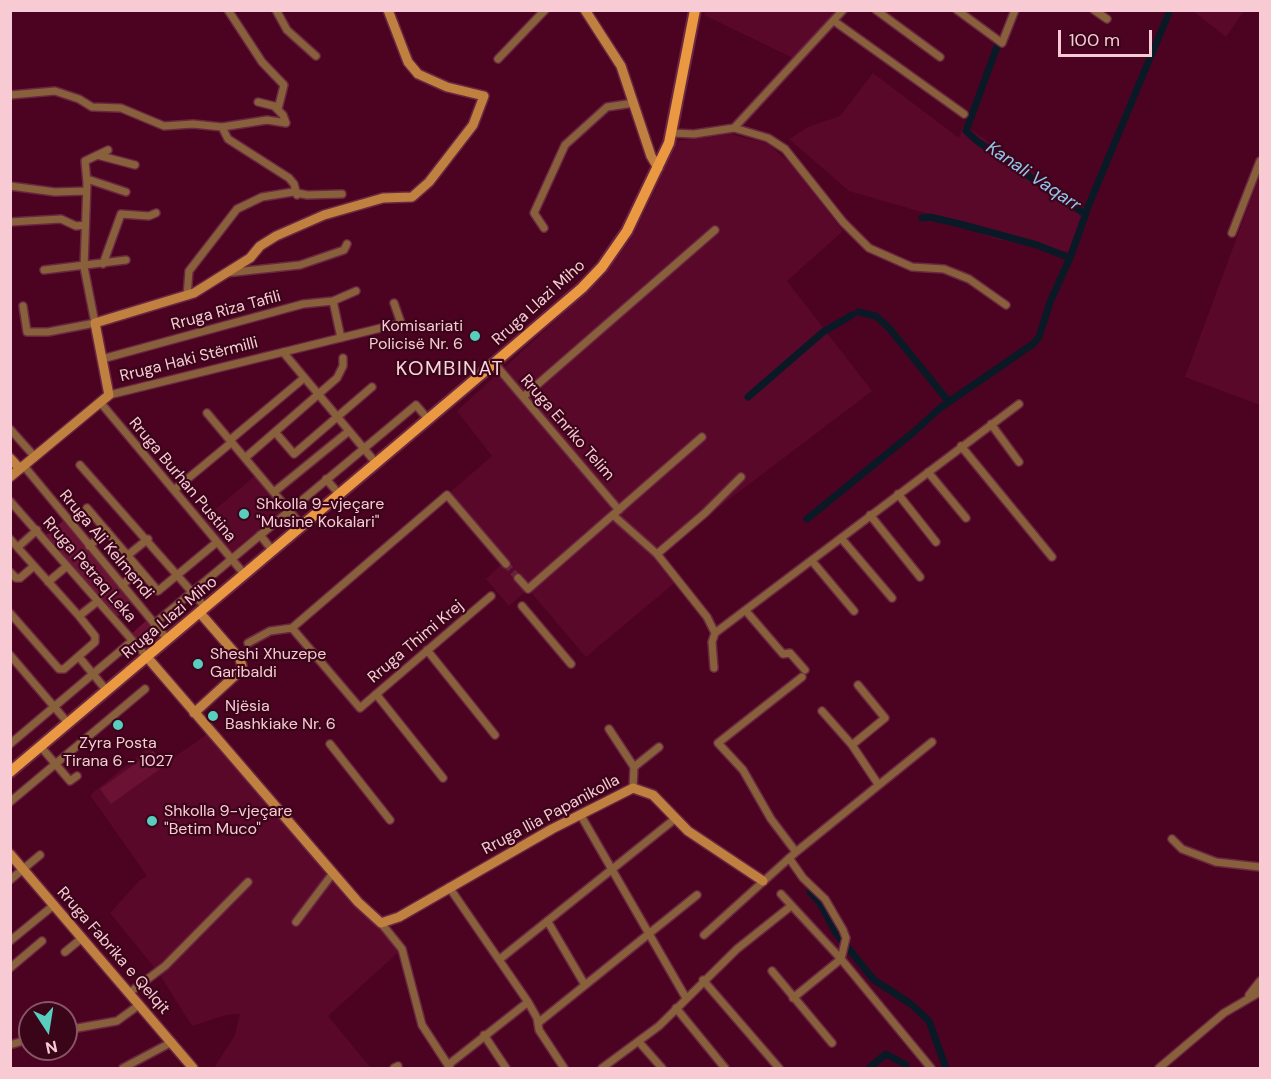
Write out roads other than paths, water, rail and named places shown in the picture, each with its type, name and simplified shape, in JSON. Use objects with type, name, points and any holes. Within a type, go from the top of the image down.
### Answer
[{"type":"main road","name":"Rruga Llazi Miho","points":[[10,772],[582,288],[602,267],[627,231],[658,168],[672,133],[695,10]]},
{"type":"street","points":[[228,10],[262,62],[284,85],[278,109]]},
{"type":"street","points":[[276,10],[292,35],[316,56]]},
{"type":"street","points":[[23,306],[27,332],[48,332],[94,323],[187,296],[253,255],[266,242],[324,215],[383,198],[417,195],[473,125],[484,96],[447,87],[418,74],[408,62],[388,10]]},
{"type":"street","points":[[498,59],[545,10]]},
{"type":"street","points":[[585,10],[618,60],[651,156],[658,168]]},
{"type":"street","points":[[734,128],[843,10]]},
{"type":"street","points":[[876,10],[940,57]]},
{"type":"street","points":[[957,10],[1002,43],[1015,10]]},
{"type":"street","points":[[1094,10],[1107,19]]},
{"type":"street","points":[[834,21],[964,114]]},
{"type":"street","points":[[10,95],[55,91],[79,99],[92,108],[121,108],[164,126],[193,124],[222,127],[267,120],[284,125],[286,120],[278,109],[268,103],[258,102]]},
{"type":"street","points":[[544,228],[534,216],[535,209],[565,146],[607,107],[634,103]]},
{"type":"street","points":[[222,127],[228,139],[289,178],[297,195]]},
{"type":"street","points":[[672,133],[694,134],[734,128],[768,138],[785,149],[843,222],[869,249],[912,267],[944,269],[969,279],[1006,305]]},
{"type":"street","points":[[108,150],[85,161],[87,179],[84,267],[109,395]]},
{"type":"street","points":[[95,155],[135,165]]},
{"type":"street","points":[[1232,233],[1260,162]]},
{"type":"street","points":[[87,179],[126,192]]},
{"type":"street","points":[[10,186],[55,192],[86,192]]},
{"type":"street","points":[[187,296],[189,271],[237,209],[262,197],[293,192],[297,195],[342,194]]},
{"type":"street","points":[[103,264],[121,214],[149,216],[156,213]]},
{"type":"street","points":[[10,222],[61,219],[76,226],[85,225]]},
{"type":"street","points":[[523,397],[715,230]]},
{"type":"street","points":[[226,273],[300,265],[344,250],[347,244]]},
{"type":"street","points":[[44,270],[84,267],[126,260]]},
{"type":"street","name":"Rruga Riza Tafili","points":[[102,359],[303,304],[333,301],[356,291]]},
{"type":"street","points":[[333,301],[341,338]]},
{"type":"street","name":"Rruga Haki Stërmilli","points":[[10,477],[109,395],[401,323],[394,303]]},
{"type":"street","points":[[283,352],[376,463]]},
{"type":"street","points":[[245,458],[319,396],[340,374],[343,358]]},
{"type":"street","name":"Rruga Enriko Telim","points":[[494,363],[619,510]]},
{"type":"street","points":[[174,490],[304,378]]},
{"type":"street","points":[[275,432],[294,454],[372,387]]},
{"type":"street","name":"Rruga Burhan Pustina","points":[[100,402],[244,575]]},
{"type":"street","points":[[714,668],[712,642],[715,633],[1019,404]]},
{"type":"street","points":[[154,624],[416,405],[428,419]]},
{"type":"street","points":[[207,413],[302,526]]},
{"type":"street","points":[[991,424],[1019,462]]},
{"type":"street","points":[[10,429],[35,457]]},
{"type":"street","points":[[274,492],[349,431]]},
{"type":"street","points":[[518,578],[528,589],[702,437]]},
{"type":"street","points":[[961,446],[1052,557]]},
{"type":"street","points":[[10,458],[22,467]]},
{"type":"street","points":[[80,465],[128,522],[136,526],[148,539],[192,592],[203,611],[242,662],[241,669],[194,713]]},
{"type":"street","name":"Rruga Ali Kelmendi","points":[[22,467],[168,640]]},
{"type":"street","points":[[928,472],[966,518]]},
{"type":"street","points":[[657,554],[705,513],[741,477]]},
{"type":"street","points":[[326,479],[339,494]]},
{"type":"street","points":[[898,494],[936,542]]},
{"type":"street","points":[[236,654],[247,644],[270,631],[292,628],[447,495],[506,564]]},
{"type":"street","name":"Rruga Petraq Leka","points":[[10,501],[147,657]]},
{"type":"street","points":[[87,508],[158,591],[217,542]]},
{"type":"street","points":[[612,515],[657,554],[699,605],[715,633]]},
{"type":"street","points":[[870,515],[920,576]]},
{"type":"street","points":[[18,547],[37,530]]},
{"type":"street","points":[[89,546],[107,531]]},
{"type":"street","points":[[260,535],[273,551]]},
{"type":"street","points":[[842,538],[892,598]]},
{"type":"street","points":[[10,539],[79,616],[95,638],[94,643],[64,669],[57,668],[10,613]]},
{"type":"street","points":[[128,555],[148,539]]},
{"type":"street","points":[[812,561],[854,610]]},
{"type":"street","points":[[10,572],[18,579],[34,566]]},
{"type":"street","points":[[48,582],[68,566]]},
{"type":"street","points":[[122,585],[140,570]]},
{"type":"street","name":"Rruga Thimi Krej","points":[[292,628],[360,708],[490,596]]},
{"type":"street","points":[[79,616],[98,601]]},
{"type":"street","points":[[522,606],[571,664]]},
{"type":"street","points":[[746,611],[783,654],[790,653],[803,673],[718,743],[743,770],[771,819],[796,852]]},
{"type":"street","points":[[10,744],[132,640]]},
{"type":"street","points":[[426,650],[495,735]]},
{"type":"street","points":[[10,655],[68,723]]},
{"type":"street","points":[[79,657],[107,691]]},
{"type":"street","points":[[147,657],[333,873],[372,917],[381,923],[402,949],[422,1025],[449,1067],[484,1035],[528,1002]]},
{"type":"street","points":[[852,745],[885,718],[858,685]]},
{"type":"street","points":[[10,802],[145,689]]},
{"type":"street","points":[[376,694],[442,778]]},
{"type":"street","points":[[822,711],[852,745],[878,784]]},
{"type":"street","points":[[609,729],[634,767],[633,788]]},
{"type":"street","points":[[704,935],[745,901],[763,881],[796,852],[932,742]]},
{"type":"street","points":[[330,744],[390,820]]},
{"type":"street","points":[[41,747],[70,782],[76,776]]},
{"type":"street","points":[[634,767],[659,747]]},
{"type":"street","name":"Rruga Ilia Papanikolla","points":[[381,923],[399,917],[580,814],[633,788],[653,795],[688,831],[763,881]]},
{"type":"street","points":[[580,814],[611,872],[686,998]]},
{"type":"street","points":[[500,959],[676,818]]},
{"type":"street","points":[[1172,839],[1182,849],[1216,862],[1260,867]]},
{"type":"street","name":"Rruga Fabrika e Qelqit","points":[[10,854],[193,1068]]},
{"type":"street","points":[[10,880],[40,855]]},
{"type":"street","points":[[789,858],[803,878],[832,908],[846,938],[841,956],[793,998]]},
{"type":"street","points":[[296,922],[333,873]]},
{"type":"street","points":[[129,993],[165,966],[248,882]]},
{"type":"street","points":[[449,887],[528,1002],[539,1029],[564,1068]]},
{"type":"street","points":[[781,894],[841,956],[930,1067]]},
{"type":"street","points":[[538,1023],[697,895]]},
{"type":"street","points":[[10,941],[54,904]]},
{"type":"street","points":[[602,1068],[639,1042],[737,949],[791,906]]},
{"type":"street","points":[[548,922],[585,985]]},
{"type":"street","points":[[65,952],[82,938]]},
{"type":"street","points":[[11,966],[42,941]]},
{"type":"street","points":[[771,971],[832,1043]]},
{"type":"street","points":[[703,980],[778,1068]]},
{"type":"street","points":[[1242,1002],[1260,981]]},
{"type":"street","points":[[1159,1068],[1224,1013],[1260,992]]},
{"type":"street","points":[[78,1028],[117,1021],[139,1005]]},
{"type":"street","points":[[676,1008],[725,1068]]},
{"type":"street","points":[[484,1035],[506,1068]]},
{"type":"street","points":[[12,1044],[18,1042]]},
{"type":"street","points":[[123,1068],[172,1042]]},
{"type":"street","points":[[639,1042],[662,1068]]},
{"type":"waterway","name":"Kanali Vaqarr","points":[[998,44],[966,131],[977,141],[1085,214],[1170,10]]},
{"type":"waterway","points":[[807,519],[940,408],[1033,344],[1039,337],[1050,302],[1070,258],[1086,213]]},
{"type":"waterway","points":[[922,218],[930,217],[960,224],[1037,245],[1070,258]]},
{"type":"waterway","points":[[858,312],[876,316],[889,328],[949,402]]},
{"type":"waterway","points":[[748,397],[823,332],[852,315]]},
{"type":"waterway","points":[[810,892],[820,903],[836,933],[874,980],[911,1004],[929,1021],[946,1068]]},
{"type":"waterway","points":[[869,1068],[886,1054],[906,1065]]},
{"type":"tunnel","points":[[506,564],[518,578]]},
{"type":"place","name":"Komisariati Policisë Nr. 6","points":[[475,336]]},
{"type":"place","name":"Shkolla 9-vjeçare \"Musine Kokalari\"","points":[[244,514]]},
{"type":"place","name":"Sheshi Xhuzepe Garibaldi","points":[[198,664]]},
{"type":"place","name":"Njësia Bashkiake Nr. 6","points":[[213,716]]},
{"type":"place","name":"Zyra Posta Tirana 6 - 1027","points":[[118,725]]},
{"type":"place","name":"Shkolla 9-vjeçare \"Betim Muco\"","points":[[152,821]]},
{"type":"district","name":"KOMBINAT","points":[[450,370]]}]
